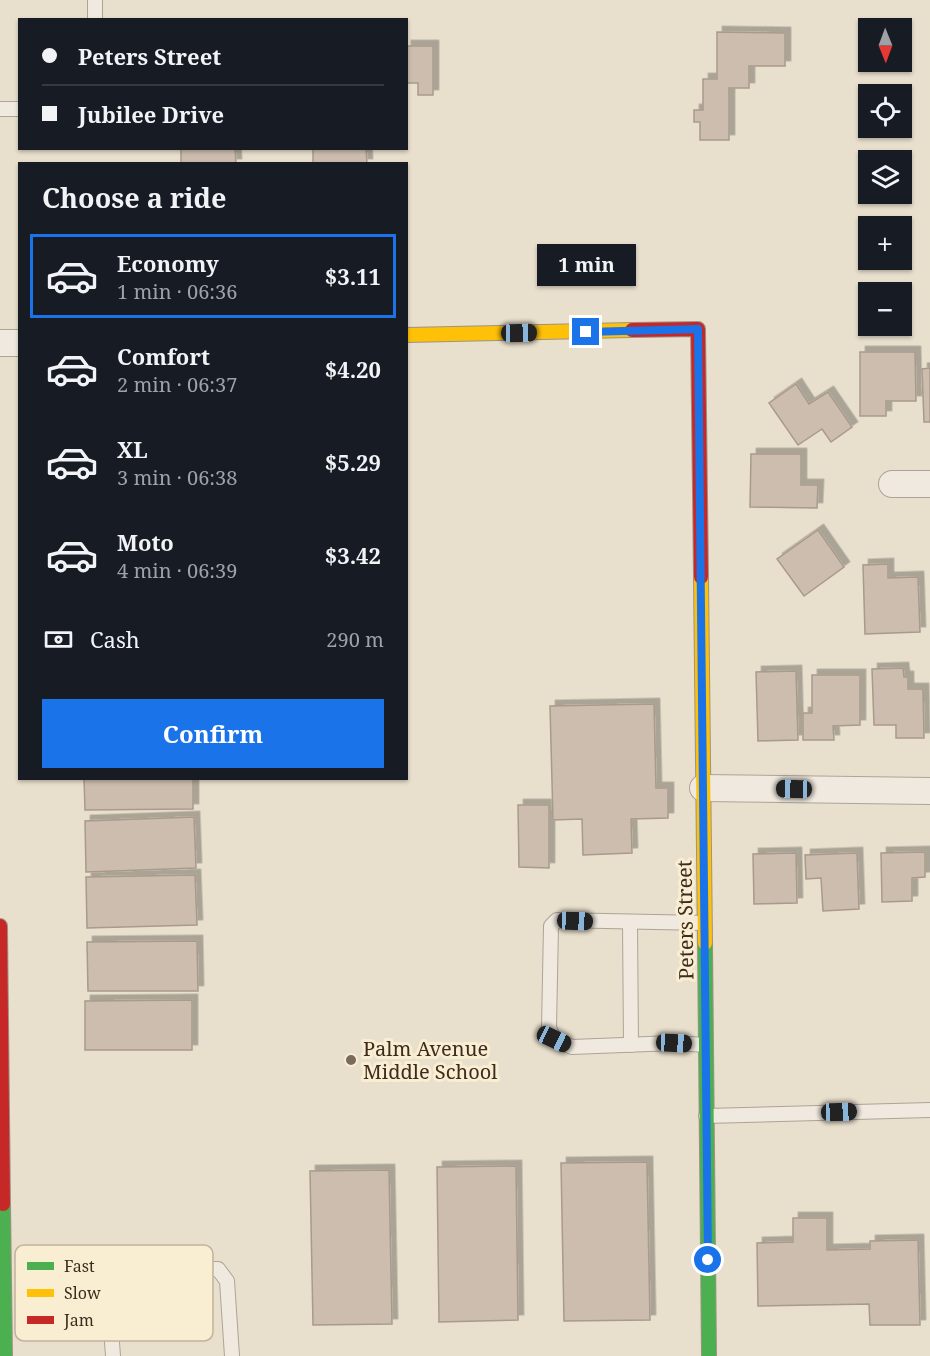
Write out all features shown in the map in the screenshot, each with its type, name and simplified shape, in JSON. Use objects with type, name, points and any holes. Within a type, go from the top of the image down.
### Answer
[{"type":"street","name":"Peters Street","points":[[408,335],[698,329],[709,1356]]},
{"type":"street","points":[[0,343],[18,343]]},
{"type":"street","points":[[892,484],[930,484]]},
{"type":"street","points":[[703,788],[930,791]]},
{"type":"street","points":[[0,926],[4,1356]]},
{"type":"lane","points":[[95,0],[95,18]]},
{"type":"lane","points":[[0,109],[18,109]]},
{"type":"lane","points":[[704,923],[557,920],[551,926],[549,1028],[554,1039],[572,1047],[706,1045]]},
{"type":"lane","points":[[630,922],[631,1045]]},
{"type":"lane","points":[[706,1116],[930,1110]]},
{"type":"lane","points":[[213,1269],[218,1269],[227,1281],[232,1356]]},
{"type":"lane","points":[[112,1341],[113,1356]]},
{"type":"building","points":[[717,32],[785,33],[785,66],[749,66],[749,88],[729,88],[729,140],[700,140],[700,122],[694,122],[694,110],[703,110],[703,79],[717,79]]},
{"type":"building","points":[[408,46],[433,46],[433,95],[418,95],[418,83],[408,83]]},
{"type":"building","points":[[181,150],[235,150],[236,162],[181,162]]},
{"type":"building","points":[[313,150],[366,150],[367,162],[313,162]]},
{"type":"building","points":[[860,352],[915,352],[916,401],[886,401],[886,416],[860,416]]},
{"type":"building","points":[[930,368],[930,422],[924,422],[922,369]]},
{"type":"building","points":[[796,384],[809,404],[828,392],[852,427],[831,442],[822,429],[798,445],[769,403]]},
{"type":"building","points":[[751,454],[801,454],[801,485],[818,485],[817,508],[750,507]]},
{"type":"building","points":[[818,530],[844,567],[804,596],[777,559]]},
{"type":"building","points":[[888,564],[888,578],[918,577],[920,632],[865,634],[863,565]]},
{"type":"building","points":[[903,668],[904,677],[908,677],[908,689],[923,689],[924,738],[896,738],[896,725],[874,725],[872,669]]},
{"type":"building","points":[[796,671],[798,740],[758,741],[756,672]]},
{"type":"building","points":[[812,675],[860,675],[860,725],[833,726],[834,740],[803,740],[803,713],[812,713]]},
{"type":"building","points":[[654,704],[656,788],[668,788],[668,818],[631,819],[632,853],[583,855],[582,819],[553,820],[550,706]]},
{"type":"building","points":[[84,780],[193,780],[193,809],[85,810]]},
{"type":"building","points":[[518,805],[549,805],[549,868],[519,867]]},
{"type":"building","points":[[194,817],[196,868],[86,872],[85,821]]},
{"type":"building","points":[[925,852],[925,877],[912,878],[912,901],[882,902],[881,853]]},
{"type":"building","points":[[796,853],[797,903],[754,904],[753,854]]},
{"type":"building","points":[[857,853],[859,909],[823,911],[821,878],[806,879],[805,855]]},
{"type":"building","points":[[195,875],[197,925],[87,928],[86,877]]},
{"type":"building","points":[[197,941],[198,991],[88,991],[87,942]]},
{"type":"building","points":[[192,1000],[192,1050],[85,1050],[85,1001]]},
{"type":"building","points":[[647,1162],[650,1320],[564,1321],[561,1163]]},
{"type":"building","points":[[516,1166],[518,1320],[439,1322],[437,1167]]},
{"type":"building","points":[[389,1170],[392,1324],[313,1325],[310,1171]]},
{"type":"building","points":[[793,1218],[827,1218],[827,1250],[870,1249],[870,1241],[918,1240],[920,1325],[870,1325],[869,1304],[758,1306],[757,1243],[793,1242]]},
{"type":"traffic: fast","points":[[705,943],[709,1356]]},
{"type":"traffic: fast","points":[[3,1204],[5,1356]]},
{"type":"traffic: slow","points":[[408,335],[632,330]]},
{"type":"traffic: slow","points":[[701,577],[705,943]]},
{"type":"traffic: jam","points":[[632,330],[698,329],[701,577]]},
{"type":"traffic: jam","points":[[0,926],[3,1204]]},
{"type":"place","name":"Palm Avenue Middle School","points":[[351,1060]]},
{"type":"route","points":[[586,332],[698,329],[708,1260]]}]
